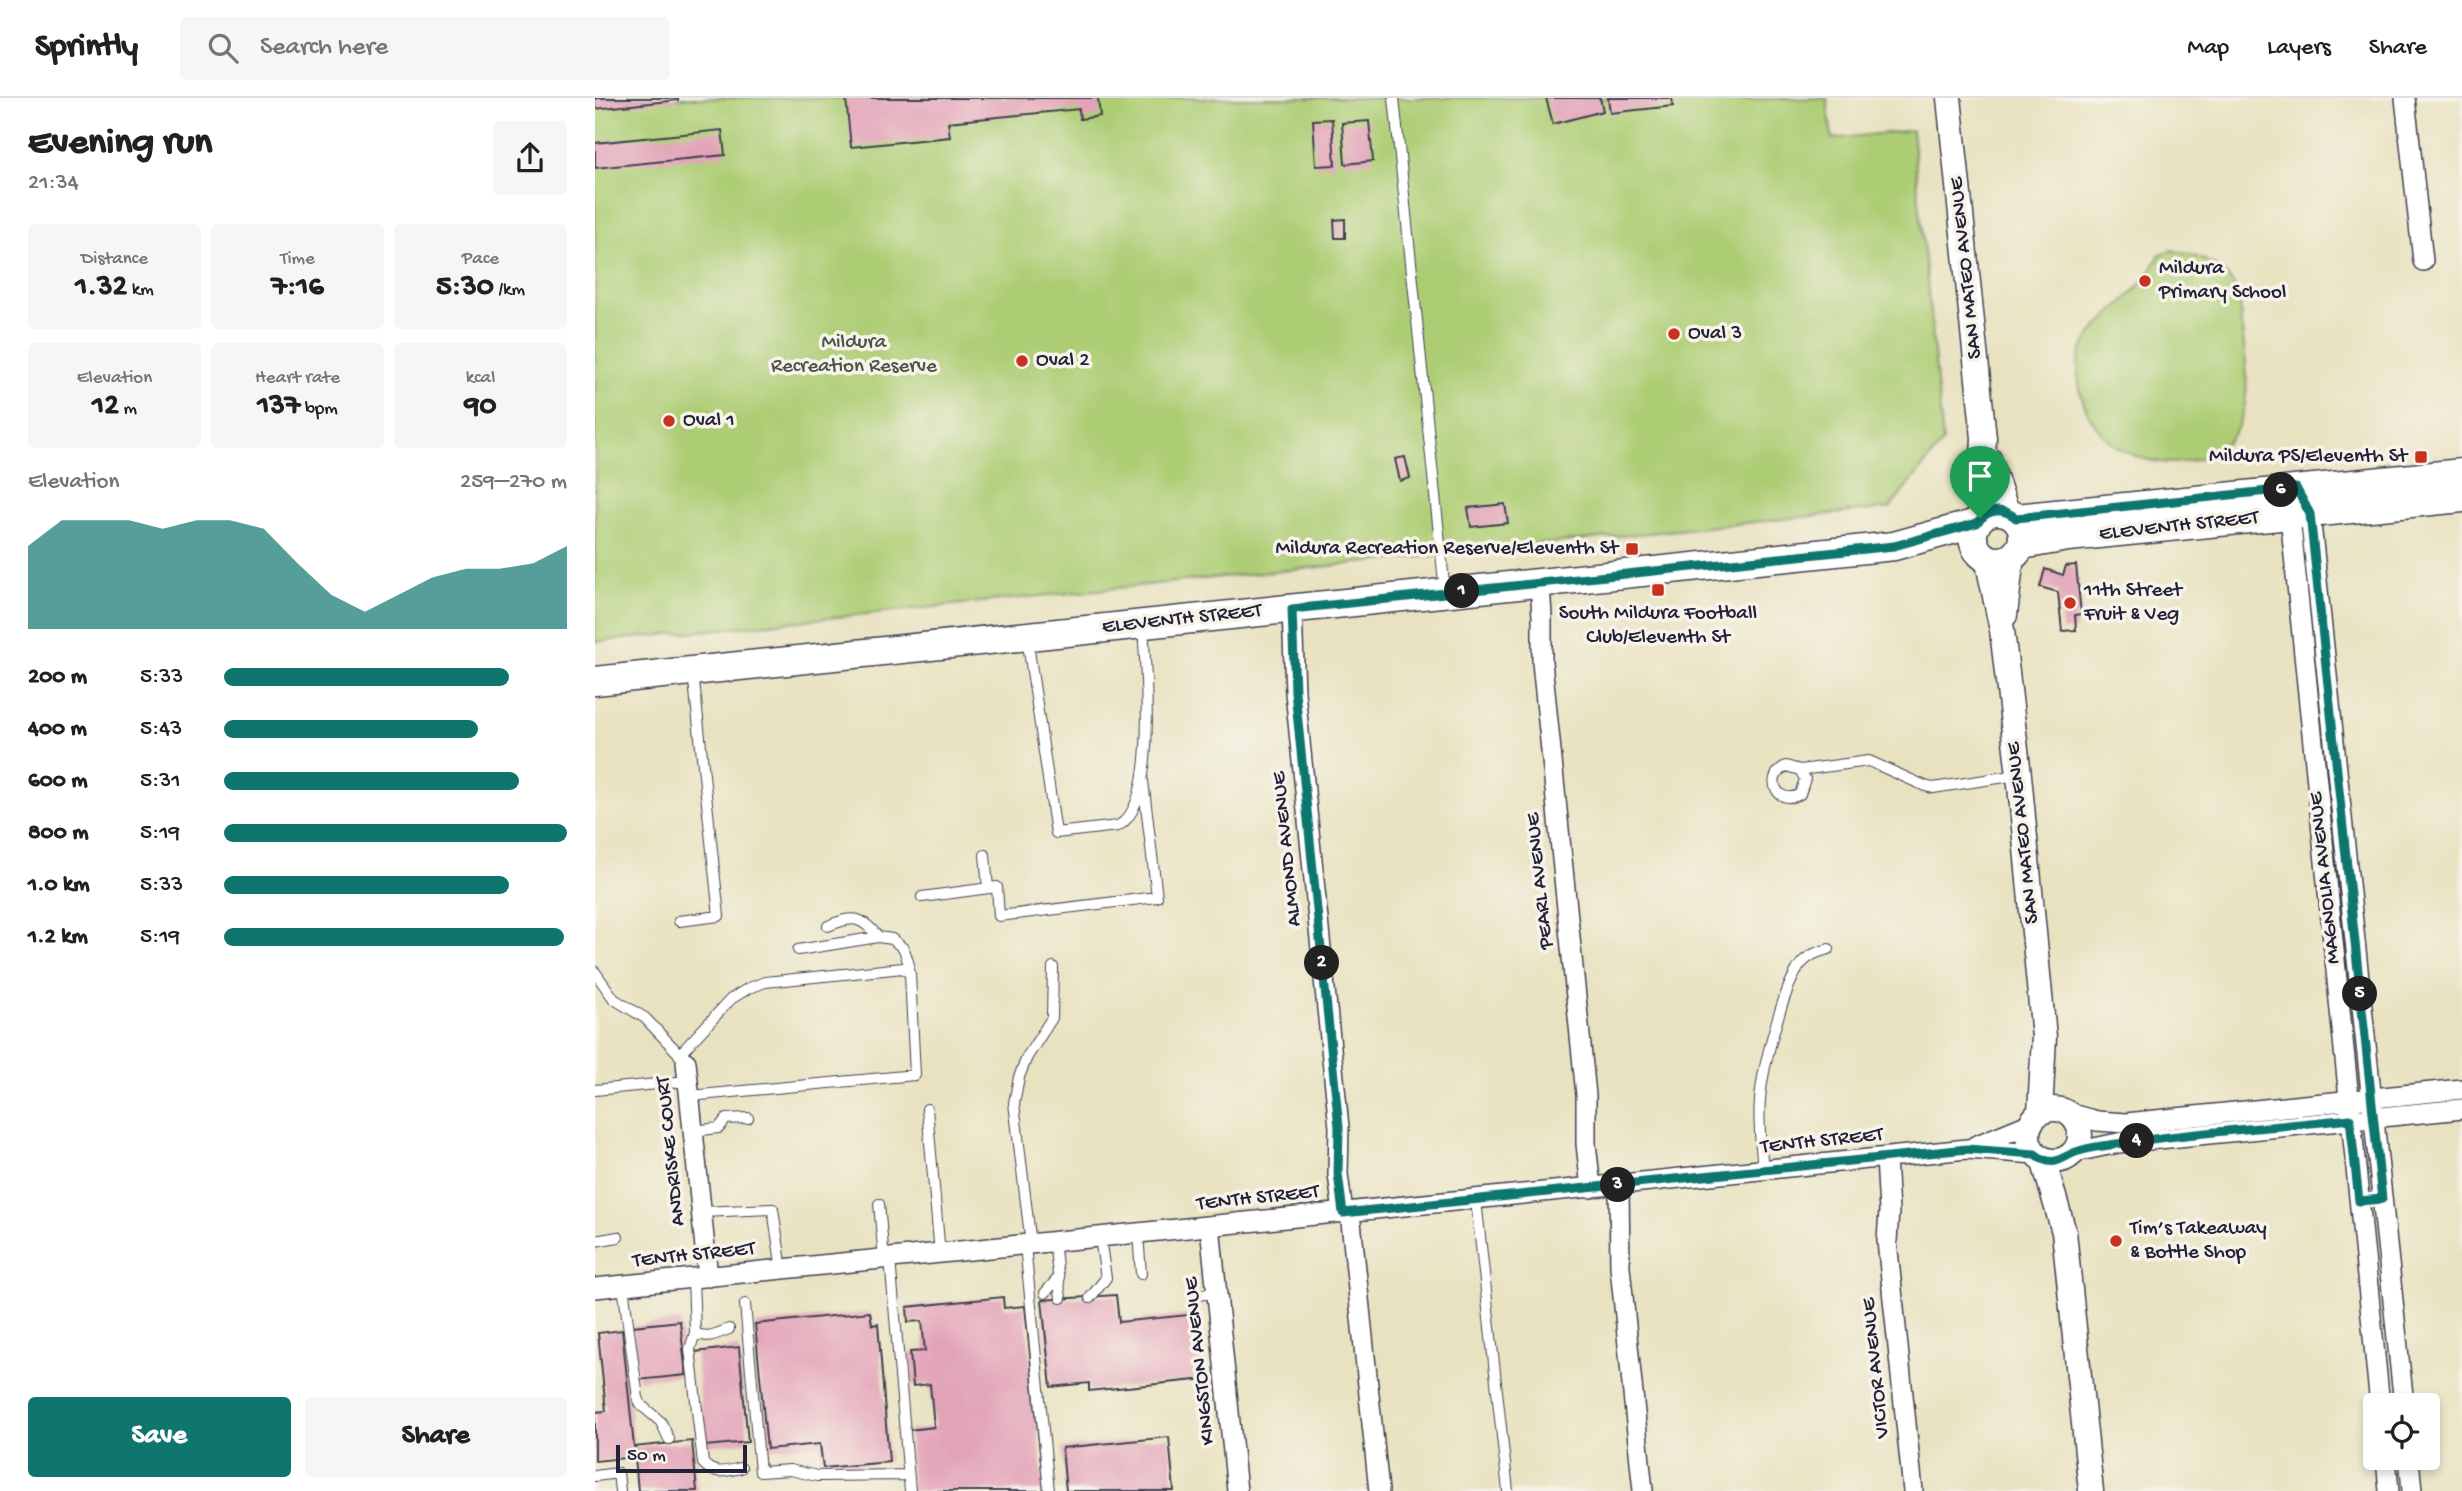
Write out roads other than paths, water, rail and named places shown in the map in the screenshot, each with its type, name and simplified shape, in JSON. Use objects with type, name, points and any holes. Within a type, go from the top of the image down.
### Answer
[{"type":"main road","name":"ELEVENTH STREET","points":[[595,681],[1998,535],[2296,488],[2462,473]]},
{"type":"main road","points":[[2296,488],[2300,515]]},
{"type":"main road","name":"ELEVENTH STREET","points":[[1998,535],[2068,537],[2462,498]]},
{"type":"street","name":"SAN MATEO AVENUE","points":[[1949,98],[1984,438],[1998,535],[2002,630],[2044,1037],[2035,1118]]},
{"type":"street","points":[[2405,98],[2423,261]]},
{"type":"street","name":"MAGNOLIA AVENUE","points":[[2300,515],[2321,622],[2403,1393]]},
{"type":"street","name":"MAGNOLIA AVENUE","points":[[2300,515],[2300,624],[2379,1393]]},
{"type":"street","name":"PEARL AVENUE","points":[[1533,583],[1542,617],[1542,662],[1586,1095],[1620,1267],[1643,1491]]},
{"type":"street","name":"ALMOND AVENUE","points":[[1286,609],[1339,1127],[1338,1174],[1350,1212],[1379,1491]]},
{"type":"street","points":[[2300,624],[2321,622]]},
{"type":"street","points":[[2308,704],[2330,702]]},
{"type":"street","points":[[2316,781],[2338,779]]},
{"type":"street","points":[[2324,861],[2347,859]]},
{"type":"street","points":[[2329,914],[2353,911]]},
{"type":"street","points":[[2335,969],[2358,966]]},
{"type":"street","points":[[2340,1020],[2363,1018]]},
{"type":"street","name":"SAN MATEO AVENUE","points":[[2044,1037],[2069,1112]]},
{"type":"street","name":"ANDRISKE COURT","points":[[686,1074],[701,1212],[700,1278]]},
{"type":"street","points":[[2039,1156],[2058,1161],[2073,1154],[2118,1143],[2373,1107],[2462,1088]]},
{"type":"street","points":[[2373,1107],[2462,1109]]},
{"type":"street","points":[[2091,1491],[2064,1232],[2039,1156],[2028,1139],[2035,1118],[2057,1108],[2097,1121],[2126,1123],[2349,1110]]},
{"type":"street","points":[[2064,1232],[2073,1154],[2079,1144],[2080,1128],[2069,1112]]},
{"type":"street","name":"TENTH STREET","points":[[1967,1149],[2035,1118]]},
{"type":"street","name":"TENTH STREET","points":[[595,1288],[1967,1149],[2039,1156]]},
{"type":"street","name":"VICTOR AVENUE","points":[[1879,1159],[1889,1211],[1887,1241],[1913,1491]]},
{"type":"street","points":[[2359,1201],[2382,1199]]},
{"type":"street","name":"KINGSTON AVENUE","points":[[1210,1226],[1237,1491]]},
{"type":"street","points":[[2365,1258],[2388,1255]]},
{"type":"street","points":[[2370,1307],[2393,1304]]},
{"type":"street","points":[[2376,1363],[2399,1361]]},
{"type":"street","points":[[2387,1470],[2389,1491]]},
{"type":"street","points":[[2411,1470],[2412,1491]]},
{"type":"lane","points":[[1394,98],[1445,592]]},
{"type":"lane","points":[[1027,636],[1056,833],[1118,826],[1127,821],[1133,811],[1146,759],[1148,735],[1143,624]]},
{"type":"lane","points":[[679,921],[719,916],[692,671]]},
{"type":"lane","points":[[1800,770],[1870,761],[1933,788],[2019,775]]},
{"type":"lane","points":[[922,897],[997,887],[999,916],[1157,897],[1142,776]]},
{"type":"lane","points":[[985,855],[988,888]]},
{"type":"lane","points":[[828,926],[842,920],[859,919],[878,937]]},
{"type":"lane","points":[[798,950],[878,937],[892,939],[899,943],[907,957],[907,971]]},
{"type":"lane","points":[[1763,1170],[1760,1097],[1773,1035],[1790,984],[1801,964],[1807,958],[1829,948]]},
{"type":"lane","points":[[1049,1491],[1014,1103],[1019,1077],[1027,1057],[1052,1018],[1053,967]]},
{"type":"lane","points":[[595,1090],[686,1074],[915,1075],[910,974],[903,968],[765,982],[747,989],[731,999],[686,1074]]},
{"type":"lane","points":[[595,972],[614,999],[645,1018],[686,1074]]},
{"type":"lane","points":[[927,1109],[940,1254]]},
{"type":"lane","points":[[693,1131],[719,1128],[726,1119],[748,1118]]},
{"type":"lane","points":[[1476,1199],[1507,1491]]},
{"type":"lane","points":[[879,1204],[910,1491]]},
{"type":"lane","points":[[701,1212],[773,1209],[782,1270]]},
{"type":"lane","points":[[1138,1234],[1141,1274]]},
{"type":"lane","points":[[595,1241],[618,1237]]},
{"type":"lane","points":[[1090,1298],[1106,1278],[1100,1238]]},
{"type":"lane","points":[[1054,1242],[1061,1298]]},
{"type":"lane","points":[[1045,1293],[1059,1277]]},
{"type":"lane","points":[[700,1278],[695,1333],[690,1349],[703,1463],[712,1471],[741,1468]]},
{"type":"lane","points":[[623,1286],[638,1398],[641,1405],[661,1422],[669,1439]]},
{"type":"lane","points":[[1196,1295],[1217,1293]]},
{"type":"lane","points":[[744,1304],[760,1472],[790,1470],[817,1476],[908,1475]]},
{"type":"lane","points":[[695,1333],[711,1336],[729,1329]]},
{"type":"lane","points":[[595,1476],[618,1473],[620,1491]]},
{"type":"place","name":"Mildura Primary School","points":[[2145,281]]},
{"type":"place","name":"Oval 3","points":[[1674,334]]},
{"type":"place","name":"Oval 2","points":[[1022,361]]},
{"type":"place","name":"Oval 1","points":[[669,421]]},
{"type":"place","name":"Mildura PS/Eleventh St","points":[[2421,457]]},
{"type":"place","name":"Mildura Recreation Reserve/Eleventh St","points":[[1632,549]]},
{"type":"place","name":"South Mildura Football Club/Eleventh St","points":[[1658,590]]},
{"type":"place","name":"11th Street Fruit & Veg","points":[[2070,603]]},
{"type":"place","name":"Tim’s Takeaway & Bottle Shop","points":[[2116,1241]]},
{"type":"park label","name":"Mildura Recreation Reserve","points":[[854,355]]}]
